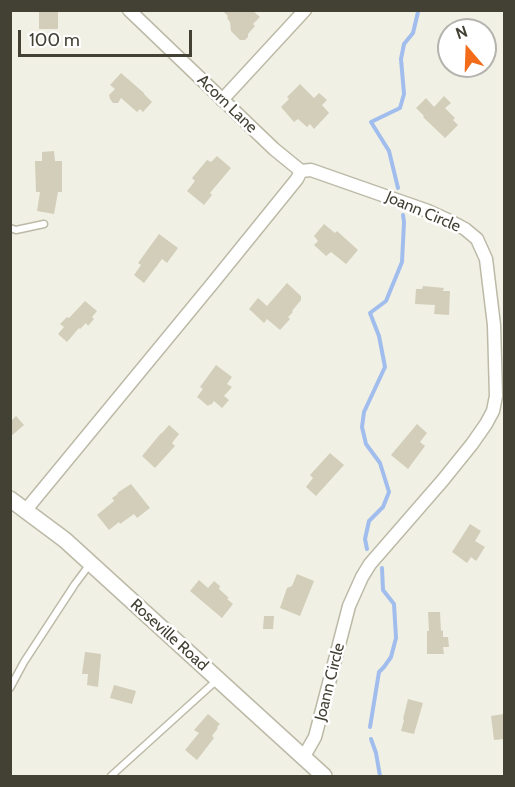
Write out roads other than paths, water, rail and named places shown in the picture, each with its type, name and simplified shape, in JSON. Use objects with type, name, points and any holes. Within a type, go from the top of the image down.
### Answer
[{"type":"street","name":"Acorn Lane","points":[[129,10],[274,149],[302,171]]},
{"type":"street","points":[[222,100],[304,10]]},
{"type":"street","name":"Joann Circle","points":[[302,171],[311,170],[428,211],[465,229],[477,239],[486,259],[499,325],[496,396],[493,411],[472,444],[370,564],[362,577],[350,606],[315,737],[303,758]]},
{"type":"street","points":[[25,511],[302,171]]},
{"type":"street","name":"Roseville Road","points":[[10,499],[65,540],[324,777]]},
{"type":"lane","points":[[10,228],[16,230],[44,224]]},
{"type":"lane","points":[[10,688],[24,662],[90,563]]},
{"type":"lane","points":[[111,777],[218,680]]},
{"type":"waterway","points":[[398,188],[389,151],[371,122],[400,108],[404,94],[401,59],[404,44],[413,33],[417,10]]},
{"type":"waterway","points":[[367,549],[365,539],[369,521],[383,507],[389,492],[380,463],[366,444],[362,427],[364,412],[385,367],[379,336],[370,313],[386,301],[402,262],[403,215]]},
{"type":"waterway","points":[[370,727],[379,672],[391,657],[396,638],[394,604],[383,590],[382,568]]},
{"type":"waterway","points":[[371,739],[380,776]]}]
